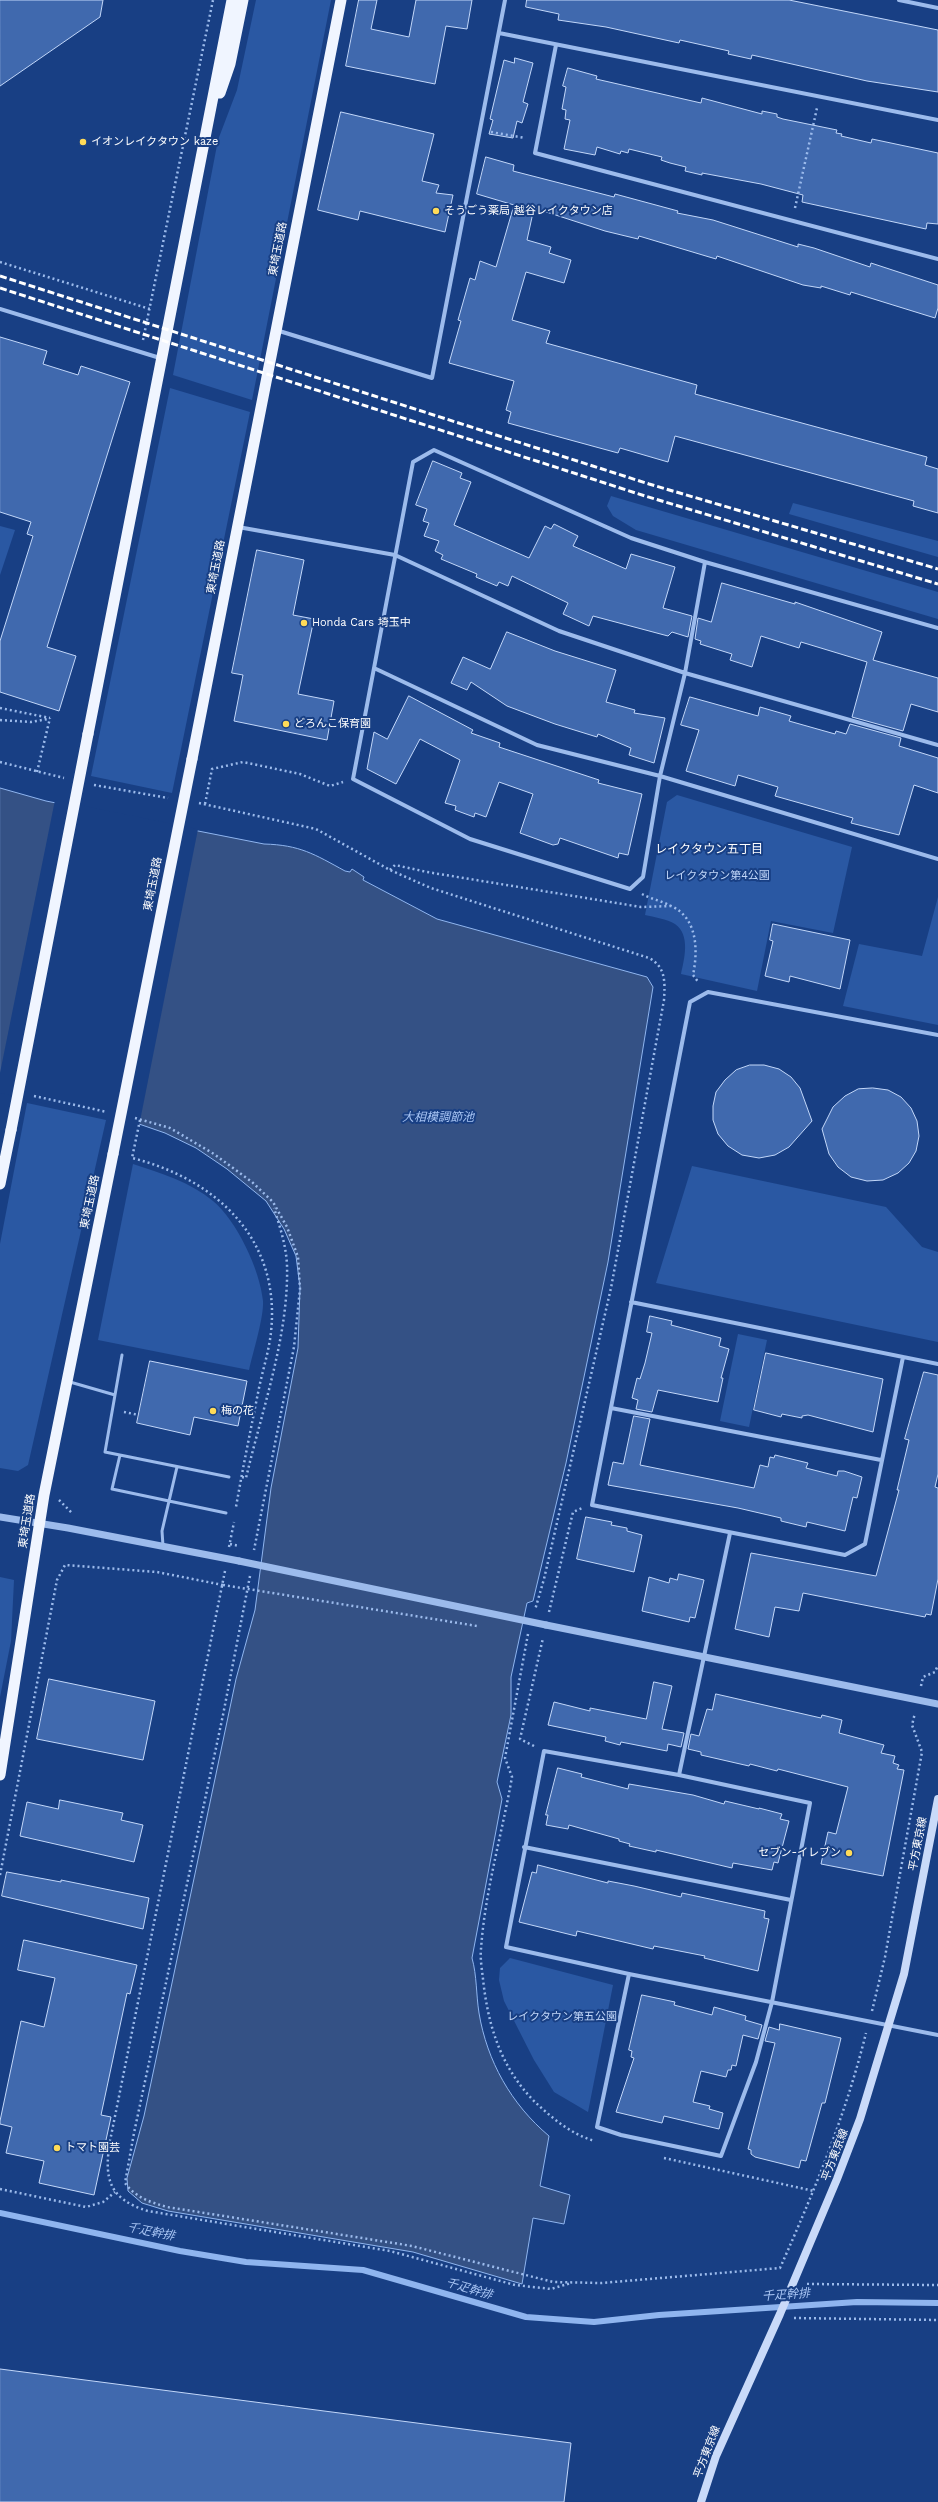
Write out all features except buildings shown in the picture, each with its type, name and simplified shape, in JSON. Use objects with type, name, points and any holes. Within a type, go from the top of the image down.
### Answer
[{"type":"highway","points":[[0,1184],[232,0]]},
{"type":"highway","points":[[207,131],[230,64],[243,0]]},
{"type":"highway","name":"東埼玉道路","points":[[0,1775],[40,1524],[66,1380],[192,759],[342,0]]},
{"type":"main road","name":"平方東京線","points":[[700,2502],[716,2456],[780,2314],[860,2119],[904,1974],[938,1799]]},
{"type":"street","points":[[276,329],[432,378],[478,130],[505,0]]},
{"type":"street","points":[[899,0],[938,8]]},
{"type":"street","points":[[499,33],[938,120]]},
{"type":"street","points":[[556,45],[535,153],[792,222],[938,259]]},
{"type":"street","points":[[0,309],[162,358]]},
{"type":"street","points":[[705,562],[685,673],[660,776],[643,877],[630,889],[470,839],[353,779],[413,462],[434,450],[631,538],[705,562],[938,628]]},
{"type":"street","points":[[238,527],[395,555],[559,631],[685,673],[938,745]]},
{"type":"street","points":[[374,668],[537,745],[660,776],[938,860]]},
{"type":"street","points":[[903,1357],[865,1544],[845,1555],[730,1534],[592,1505],[690,1002],[708,992],[938,1035]]},
{"type":"street","points":[[631,1302],[938,1364]]},
{"type":"street","points":[[610,1408],[881,1460]]},
{"type":"street","points":[[0,1518],[163,1546],[239,1561],[702,1658],[938,1704]]},
{"type":"street","points":[[679,1775],[702,1658],[730,1534]]},
{"type":"street","points":[[628,1974],[597,2127],[621,2135],[721,2156],[756,2062],[772,2002],[810,1803],[679,1775],[544,1751],[524,1847],[506,1947],[628,1974],[772,2002],[869,2022],[938,2035]]},
{"type":"street","points":[[524,1847],[791,1900]]},
{"type":"lane","points":[[122,1355],[105,1452],[229,1477]]},
{"type":"lane","points":[[66,1380],[76,1385],[115,1395]]},
{"type":"lane","points":[[120,1455],[112,1489],[226,1513]]},
{"type":"lane","points":[[163,1546],[162,1531],[177,1467]]},
{"type":"path","points":[[143,341],[214,0]]},
{"type":"path","points":[[792,222],[820,96]]},
{"type":"path","points":[[478,130],[538,140]]},
{"type":"path","points":[[0,262],[150,309]]},
{"type":"path","points":[[0,708],[50,718]]},
{"type":"path","points":[[0,720],[31,722],[50,718]]},
{"type":"path","points":[[37,772],[50,718]]},
{"type":"path","points":[[0,762],[72,780]]},
{"type":"path","points":[[205,804],[212,769],[243,762],[300,774],[330,786],[353,779]]},
{"type":"path","points":[[93,784],[171,799]]},
{"type":"path","points":[[192,802],[316,829],[390,870],[431,888],[649,958],[657,962],[664,974],[664,1000],[611,1288],[544,1579],[533,1617]]},
{"type":"path","points":[[390,870],[396,864],[427,872],[641,907],[672,906]]},
{"type":"path","points":[[630,889],[672,906],[680,911],[692,928],[695,948],[693,975],[708,992]]},
{"type":"path","points":[[30,1095],[111,1113]]},
{"type":"path","points":[[133,1118],[170,1128],[214,1154],[252,1182],[272,1202],[287,1227],[298,1257],[300,1289],[294,1347],[260,1513],[253,1558]]},
{"type":"path","points":[[140,1120],[132,1158],[174,1172],[217,1196],[242,1222],[265,1264],[271,1294],[271,1331],[223,1585],[110,2141],[106,2165],[108,2176],[115,2192],[134,2207],[148,2211],[390,2251],[515,2285],[551,2289],[574,2282]]},
{"type":"path","points":[[242,1478],[246,1478],[278,1346],[285,1308],[287,1265],[283,1236],[272,1202]]},
{"type":"path","points":[[520,1739],[573,1512],[592,1505]]},
{"type":"path","points":[[0,1875],[57,1580],[65,1565],[157,1572],[223,1585],[481,1627]]},
{"type":"path","points":[[251,1574],[228,1693],[134,2133],[125,2183],[132,2192],[145,2200],[167,2207],[412,2246],[553,2282],[608,2283],[780,2268],[814,2192],[858,2066],[886,1957],[922,1752],[912,1725]]},
{"type":"path","points":[[528,1632],[505,1758],[512,1777],[485,1916],[480,1951],[484,1986],[489,2020],[500,2054],[520,2087],[551,2118],[585,2138],[600,2142]]},
{"type":"path","points":[[520,1634],[544,1637]]},
{"type":"path","points":[[935,1672],[938,1665]]},
{"type":"path","points":[[660,2158],[814,2192]]},
{"type":"path","points":[[0,2189],[86,2207],[103,2202],[115,2192]]},
{"type":"path","points":[[794,2280],[810,2285],[938,2285]]},
{"type":"path","points":[[780,2314],[798,2320],[938,2320]]},
{"type":"green space","points":[[256,0],[331,0],[252,400],[173,375],[218,140],[237,90]]},
{"type":"green space","points":[[170,388],[250,412],[172,793],[91,776]]},
{"type":"green space","points":[[611,496],[938,592],[938,619],[636,530],[613,516],[607,506]]},
{"type":"green space","points":[[793,503],[938,541],[938,557],[789,514]]},
{"type":"green space","points":[[0,526],[15,530],[0,575]]},
{"type":"green space","name":"レイクタウン第4公園","points":[[677,795],[852,847],[833,933],[771,921],[757,991],[681,974],[684,962],[685,941],[680,929],[675,924],[668,921],[645,915],[667,802]]},
{"type":"green space","points":[[938,897],[938,1025],[843,1006],[859,944],[922,956]]},
{"type":"green space","points":[[27,1103],[106,1120],[28,1465],[18,1471],[0,1468],[0,1244]]},
{"type":"green space","points":[[133,1164],[195,1188],[213,1201],[222,1210],[239,1233],[257,1275],[263,1301],[260,1325],[249,1370],[98,1340]]},
{"type":"green space","points":[[692,1166],[886,1207],[922,1247],[938,1252],[938,1342],[656,1283]]},
{"type":"green space","points":[[738,1334],[767,1340],[749,1427],[720,1421]]},
{"type":"green space","points":[[0,1577],[14,1580],[11,1641],[0,1697]]},
{"type":"green space","name":"レイクタウン第五公園","points":[[510,1958],[613,1985],[588,2112],[554,2092],[534,2060],[504,2001],[499,1980],[500,1968]]},
{"type":"water","name":"大相模調節池","points":[[0,788],[46,801],[264,844],[297,848],[315,855],[345,871],[350,872],[352,869],[364,877],[363,880],[437,919],[647,977],[653,987],[608,1262],[566,1463],[533,1601],[527,1603],[511,1677],[511,1715],[497,1782],[502,1799],[472,1958],[475,1972],[479,2013],[488,2048],[495,2065],[512,2096],[535,2123],[549,2136],[540,2186],[570,2195],[564,2224],[533,2218],[522,2284],[413,2252],[168,2211],[142,2203],[128,2191],[127,2178],[144,2116],[236,1679],[255,1610],[271,1488],[298,1348],[300,1287],[296,1256],[284,1229],[266,1201],[227,1169],[196,1148],[165,1133],[139,1124],[0,1091]]},
{"type":"pier","points":[[55,800],[198,829],[139,1126],[0,1093],[0,1073]]},
{"type":"waterway","name":"千疋幹排","points":[[0,2213],[180,2251],[246,2262],[363,2270],[526,2317],[594,2322],[659,2315],[857,2302],[938,2303]]},
{"type":"railway","points":[[0,276],[649,484],[938,569]]},
{"type":"railway","points":[[0,288],[645,496],[938,584]]},
{"type":"place","name":"イオンレイクタウン kaze","points":[[83,142]]},
{"type":"place","name":"そうごう薬局 越谷レイクタウン店","points":[[436,211]]},
{"type":"place","name":"Honda Cars 埼玉中","points":[[304,623]]},
{"type":"place","name":"どろんこ保育園","points":[[286,724]]},
{"type":"place","name":"梅の花","points":[[213,1411]]},
{"type":"place","name":"セブン-イレブン","points":[[849,1853]]},
{"type":"place","name":"トマト園芸","points":[[57,2148]]},
{"type":"district","name":"レイクタウン五丁目","points":[[709,849]]}]
